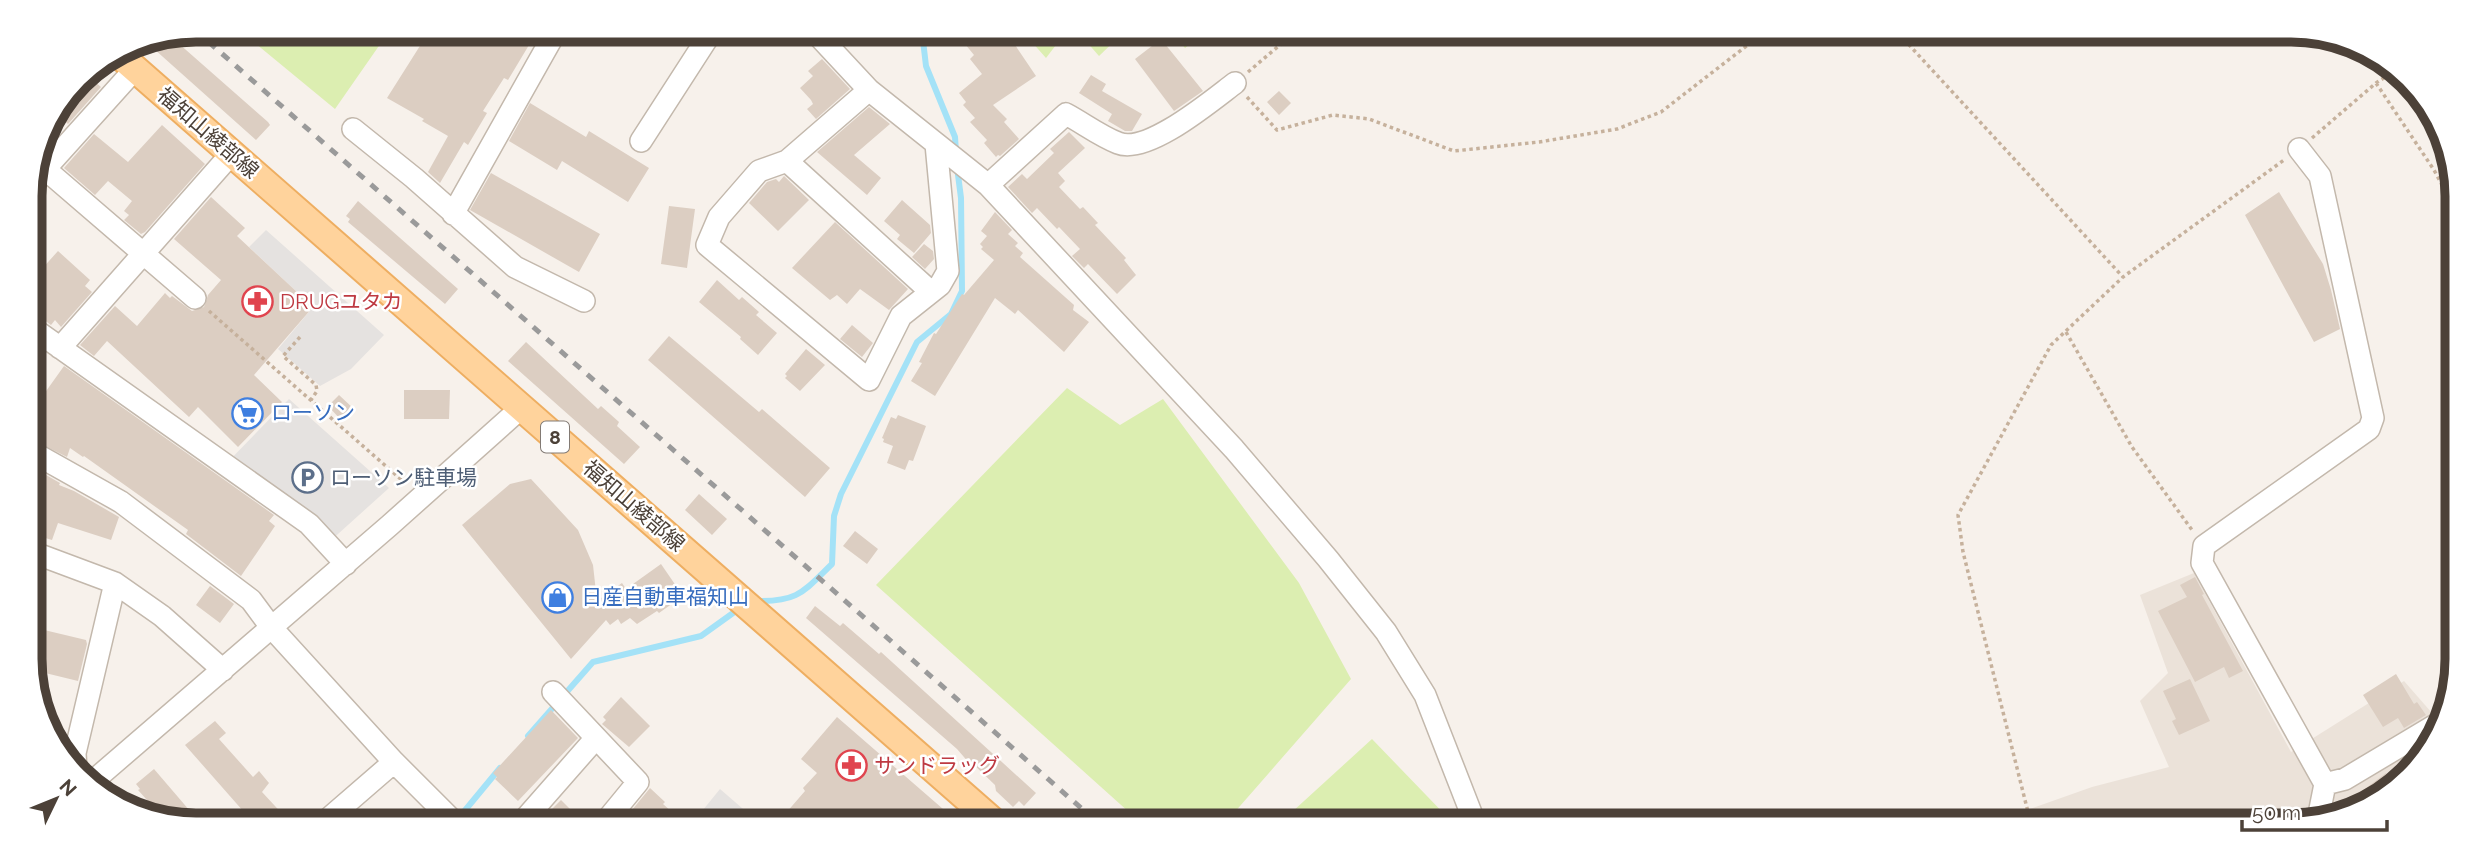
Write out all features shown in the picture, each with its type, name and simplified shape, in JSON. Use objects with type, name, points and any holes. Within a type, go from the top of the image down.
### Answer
[{"type":"main road","name":"福知山綾部線","points":[[126,61],[984,813]]},
{"type":"street","points":[[453,214],[550,42]]},
{"type":"street","points":[[642,141],[705,42]]},
{"type":"street","points":[[823,42],[869,90],[981,181],[1234,449],[1328,559],[1386,632],[1425,695],[1471,813]]},
{"type":"street","points":[[126,61],[45,169],[195,298]]},
{"type":"street","points":[[981,181],[1066,114],[1120,145],[1143,142],[1172,129],[1235,83]]},
{"type":"street","points":[[869,90],[787,161],[759,171],[719,217],[707,245],[869,380],[901,316],[940,285],[948,271],[940,148]]},
{"type":"street","points":[[354,129],[414,177],[515,267],[584,301]]},
{"type":"street","points":[[2299,149],[2320,176],[2373,418],[2369,429],[2204,546],[2202,563],[2325,784],[2320,810]]},
{"type":"street","points":[[60,348],[232,153]]},
{"type":"street","points":[[787,161],[931,292]]},
{"type":"street","points":[[42,335],[309,524],[346,564]]},
{"type":"street","points":[[96,776],[346,564],[522,408]]},
{"type":"street","points":[[42,458],[121,502],[251,600],[271,627],[394,762],[445,813]]},
{"type":"street","points":[[42,556],[115,583],[162,616],[223,670]]},
{"type":"street","points":[[76,755],[115,583]]},
{"type":"street","points":[[553,692],[638,782],[613,813]]},
{"type":"street","points":[[2325,784],[2345,779],[2427,730]]},
{"type":"street","points":[[530,813],[596,738]]},
{"type":"street","points":[[335,813],[394,762]]},
{"type":"path","points":[[1283,42],[1235,83],[1277,130],[1333,114],[1369,119],[1454,151],[1539,142],[1617,129],[1661,112],[1752,42]]},
{"type":"path","points":[[1906,42],[2123,276]]},
{"type":"path","points":[[2028,813],[1963,552],[1958,515],[2051,345],[2123,276],[2299,149],[2387,76]]},
{"type":"path","points":[[2376,83],[2445,190]]},
{"type":"path","points":[[195,298],[404,482]]},
{"type":"path","points":[[2066,331],[2132,447],[2204,546]]},
{"type":"path","points":[[300,337],[283,356],[316,384],[317,391],[311,400]]},
{"type":"shaded area","points":[[266,230],[384,335],[351,369],[320,386],[278,349],[313,307],[249,247]]},
{"type":"shaded area","name":"ローソン駐車場","points":[[289,399],[389,488],[328,543],[223,467]]},
{"type":"shaded area","points":[[2194,573],[2291,752],[2404,681],[2434,715],[2429,727],[2407,760],[2385,781],[2350,801],[2331,808],[2301,813],[2018,813],[2092,787],[2169,767],[2140,701],[2168,673],[2140,595]]},
{"type":"shaded area","points":[[720,789],[748,813],[700,813]]},
{"type":"green space","points":[[254,42],[382,42],[335,109]]},
{"type":"green space","points":[[1032,42],[1058,42],[1046,58]]},
{"type":"green space","points":[[1087,42],[1114,42],[1099,56]]},
{"type":"green space","points":[[1180,42],[1193,42],[1185,48]]},
{"type":"green space","points":[[1067,388],[1120,425],[1163,399],[1299,583],[1351,679],[1234,813],[1130,813],[876,585]]},
{"type":"green space","points":[[1372,739],[1443,813],[1291,813]]},
{"type":"building","points":[[422,42],[523,42],[529,45],[508,80],[504,78],[483,111],[487,113],[468,145],[464,142],[440,183],[428,172],[448,136],[387,98]]},
{"type":"building","points":[[1013,42],[1036,76],[993,105],[1007,119],[1004,122],[1019,139],[1000,156],[996,157],[984,143],[987,140],[970,122],[975,118],[963,105],[966,102],[959,93],[982,74],[970,59],[974,55],[965,44]]},
{"type":"building","points":[[1157,42],[1163,42],[1203,91],[1174,111],[1135,59]]},
{"type":"building","points":[[178,43],[268,122],[270,125],[256,140],[153,48]]},
{"type":"building","points":[[822,59],[850,89],[816,119],[807,109],[813,104],[811,100],[800,88],[813,76],[808,71]]},
{"type":"building","points":[[1091,75],[1106,84],[1102,91],[1142,114],[1132,131],[1125,131],[1108,121],[1112,114],[1079,93]]},
{"type":"building","points":[[94,81],[101,87],[68,124],[63,120],[68,111]]},
{"type":"building","points":[[1279,91],[1291,103],[1279,115],[1267,102]]},
{"type":"building","points":[[530,103],[586,137],[589,131],[649,168],[628,202],[562,161],[557,170],[509,141]]},
{"type":"building","points":[[869,107],[890,124],[854,155],[881,178],[867,195],[817,152]]},
{"type":"building","points":[[162,125],[205,164],[141,234],[124,220],[129,215],[124,211],[132,201],[108,181],[95,195],[64,168],[94,134],[128,162]]},
{"type":"building","points":[[1069,132],[1085,148],[1058,173],[1065,181],[1059,187],[1098,223],[1095,225],[1126,258],[1124,260],[1136,275],[1117,294],[1088,264],[1084,268],[1072,256],[1080,249],[1059,227],[1057,229],[1037,208],[1032,213],[1008,187],[1022,174],[1027,179],[1054,153],[1050,149]]},
{"type":"building","points":[[491,173],[600,234],[579,272],[470,210]]},
{"type":"building","points":[[784,176],[809,200],[778,231],[749,203],[767,182],[776,179],[779,182]]},
{"type":"building","points":[[2279,192],[2323,264],[2331,290],[2340,329],[2314,342],[2245,215]]},
{"type":"building","points":[[211,197],[245,228],[237,236],[313,307],[254,375],[282,402],[238,447],[198,407],[189,417],[107,341],[94,356],[80,345],[115,306],[137,326],[165,293],[192,311],[204,307],[208,295],[221,280],[174,239]]},
{"type":"building","points":[[902,200],[930,225],[931,233],[914,253],[897,239],[900,235],[884,221]]},
{"type":"building","points":[[358,201],[458,289],[445,304],[348,222],[350,219],[346,216]]},
{"type":"building","points":[[669,206],[695,209],[687,268],[661,264]]},
{"type":"building","points":[[995,212],[1012,230],[1008,234],[1018,243],[1015,246],[1023,253],[1020,257],[1074,305],[1073,310],[1089,322],[1064,352],[1018,310],[1015,314],[995,298],[935,396],[911,381],[922,363],[919,362],[934,333],[936,334],[962,294],[964,295],[994,260],[981,249],[983,247],[980,244],[987,236],[981,231]]},
{"type":"building","points":[[835,222],[908,289],[889,310],[860,289],[847,304],[837,295],[830,300],[792,268]]},
{"type":"building","points":[[924,244],[933,251],[934,259],[925,269],[912,257]]},
{"type":"building","points":[[58,251],[90,280],[85,286],[92,292],[61,327],[55,320],[51,325],[42,318],[42,269]]},
{"type":"building","points":[[717,280],[739,300],[742,297],[759,312],[756,315],[777,333],[758,355],[699,302]]},
{"type":"building","points":[[852,325],[873,343],[862,357],[840,339]]},
{"type":"building","points":[[669,336],[759,412],[762,409],[830,468],[805,497],[648,360]]},
{"type":"building","points":[[526,342],[598,409],[601,406],[619,422],[617,426],[640,447],[624,464],[508,361]]},
{"type":"building","points":[[806,349],[825,365],[800,391],[785,378],[785,374]]},
{"type":"building","points":[[64,366],[274,515],[269,521],[275,526],[241,576],[186,534],[188,530],[84,456],[70,448],[67,457],[42,444],[42,393],[44,394]]},
{"type":"building","points":[[404,390],[450,390],[449,419],[404,419]]},
{"type":"building","points":[[339,395],[354,409],[342,421],[328,406]]},
{"type":"building","points":[[898,415],[926,426],[913,461],[909,460],[905,470],[887,463],[893,446],[883,442],[882,438],[891,417],[896,419]]},
{"type":"building","points":[[42,473],[60,483],[59,485],[119,517],[111,540],[58,523],[52,540],[42,537]]},
{"type":"building","name":"日産自動車福知山","points":[[531,479],[578,530],[593,565],[597,601],[622,583],[626,589],[661,564],[683,596],[637,624],[630,618],[621,624],[618,619],[610,625],[606,620],[571,659],[462,525],[510,484]]},
{"type":"building","points":[[699,494],[727,519],[712,535],[685,510]]},
{"type":"building","points":[[855,531],[878,549],[867,564],[843,546]]},
{"type":"building","points":[[2195,577],[2243,671],[2229,678],[2224,667],[2195,682],[2158,611],[2187,597],[2180,585]]},
{"type":"building","points":[[210,586],[234,604],[220,623],[196,605]]},
{"type":"building","points":[[815,606],[840,626],[843,623],[879,654],[881,652],[1036,793],[1024,806],[1019,801],[1013,807],[996,791],[995,785],[957,749],[806,618]]},
{"type":"building","points":[[42,629],[86,640],[78,681],[42,672]]},
{"type":"building","points":[[2396,674],[2414,704],[2417,702],[2426,715],[2404,728],[2398,718],[2383,727],[2363,695]]},
{"type":"building","points":[[2190,679],[2210,721],[2179,735],[2172,721],[2176,719],[2163,691]]},
{"type":"building","points":[[621,697],[650,726],[629,747],[602,724],[606,720],[603,717]]},
{"type":"building","points":[[551,710],[578,738],[518,801],[495,779],[497,777],[493,773]]},
{"type":"building","name":"サンドラッグ","points":[[837,717],[948,813],[786,813],[817,773],[801,759]]},
{"type":"building","points":[[215,721],[226,733],[219,739],[253,777],[259,771],[269,783],[262,792],[282,813],[245,813],[185,745]]},
{"type":"building","points":[[154,769],[190,811],[176,812],[153,807],[136,784]]},
{"type":"building","points":[[2386,773],[2389,777],[2368,792],[2348,802]]},
{"type":"building","points":[[650,788],[673,813],[630,813]]},
{"type":"building","points":[[561,800],[574,813],[548,813]]},
{"type":"waterway","points":[[923,42],[926,66],[955,137],[956,152]]},
{"type":"waterway","points":[[756,601],[791,597],[814,582],[832,564],[834,516],[841,494],[917,342],[951,314],[962,291],[961,198],[957,167]]},
{"type":"waterway","points":[[528,736],[593,662],[701,636],[740,608]]},
{"type":"waterway","points":[[463,813],[500,768]]},
{"type":"railway","points":[[209,42],[1087,813]]},
{"type":"place","name":"DRUGユタカ","points":[[257,302]]},
{"type":"place","name":"ローソン","points":[[248,413]]},
{"type":"place","name":"ローソン駐車場","points":[[307,478]]},
{"type":"place","name":"日産自動車福知山","points":[[558,597]]},
{"type":"place","name":"サンドラッグ","points":[[851,766]]}]
